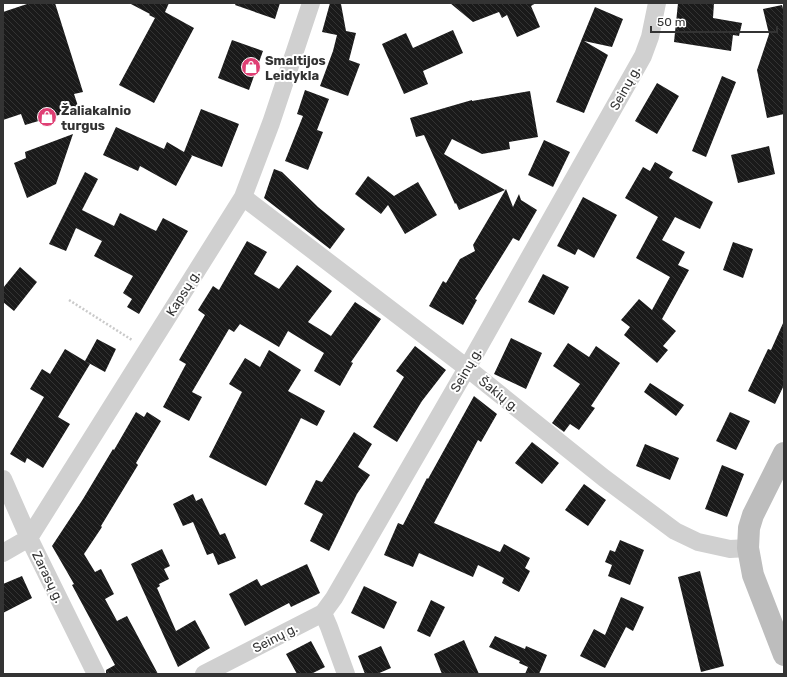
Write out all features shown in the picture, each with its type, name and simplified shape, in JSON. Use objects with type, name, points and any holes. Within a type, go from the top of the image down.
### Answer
[{"type":"street","name":"Kapsų g.","points":[[3,553],[29,538],[243,197],[271,124],[311,3]]},
{"type":"street","name":"Seinų g.","points":[[204,674],[323,613],[334,598],[468,368],[643,56],[650,37],[657,3]]},
{"type":"street","name":"Šakių g.","points":[[243,197],[468,368],[604,478],[675,531],[698,542],[730,549],[748,548]]},
{"type":"street","points":[[784,453],[753,515],[749,528],[748,548],[753,575],[784,655]]},
{"type":"street","name":"Zarasų g.","points":[[3,479],[29,538],[96,674]]},
{"type":"street","points":[[323,613],[330,627],[346,674]]},
{"type":"path","points":[[69,300],[147,350]]},
{"type":"building","points":[[30,3],[55,3],[83,92],[74,94],[79,109],[25,125],[21,114],[3,120],[3,12]]},
{"type":"building","points":[[129,3],[169,3],[165,12],[194,28],[154,103],[119,85],[155,18]]},
{"type":"building","points":[[236,3],[280,3],[275,19],[235,5]]},
{"type":"building","points":[[330,3],[341,4],[346,31],[356,33],[349,60],[360,64],[348,96],[320,86],[333,51],[337,35],[322,32]]},
{"type":"building","points":[[450,3],[536,3],[531,6],[540,27],[517,37],[507,15],[502,18],[499,12],[473,22]]},
{"type":"building","points":[[678,3],[714,3],[713,18],[742,23],[739,36],[733,35],[731,51],[674,42]]},
{"type":"building","points":[[782,5],[784,12],[784,114],[767,118],[757,70],[769,34],[763,9]]},
{"type":"building","points":[[595,7],[623,19],[612,47],[584,41],[608,55],[584,113],[556,102]]},
{"type":"building","points":[[453,30],[463,53],[423,71],[428,84],[404,94],[382,44],[406,33],[413,48]]},
{"type":"building","points":[[232,40],[263,51],[249,90],[218,78]]},
{"type":"building","points":[[722,76],[736,82],[706,157],[692,151]]},
{"type":"building","points":[[657,83],[679,96],[657,134],[635,121]]},
{"type":"building","points":[[305,90],[329,99],[317,130],[323,132],[308,170],[285,161],[303,116],[297,114]]},
{"type":"building","points":[[530,91],[538,137],[509,142],[510,149],[482,154],[452,139],[444,154],[505,190],[459,210],[424,135],[416,137],[410,118],[472,100]]},
{"type":"building","points":[[201,109],[239,124],[222,167],[191,155],[192,156],[176,186],[140,166],[138,171],[103,155],[116,127],[164,149],[167,142],[184,152]]},
{"type":"building","points":[[73,134],[56,184],[27,198],[14,163],[26,158],[25,152]]},
{"type":"building","points":[[544,140],[570,152],[553,187],[528,175]]},
{"type":"building","points":[[769,146],[775,174],[738,183],[731,155]]},
{"type":"building","points":[[655,162],[673,172],[669,178],[713,202],[700,229],[675,217],[662,240],[685,252],[678,265],[689,270],[662,319],[676,331],[663,346],[668,350],[657,363],[624,335],[630,327],[621,320],[639,299],[652,310],[670,277],[636,258],[658,217],[625,198],[643,167],[650,171]]},
{"type":"building","points":[[274,169],[282,172],[318,207],[345,229],[330,249],[264,198]]},
{"type":"building","points":[[85,172],[98,179],[82,210],[114,226],[120,213],[156,231],[163,218],[188,231],[139,314],[127,307],[132,299],[123,293],[133,276],[94,256],[102,241],[76,228],[66,251],[49,244]]},
{"type":"building","points":[[368,176],[394,196],[418,182],[437,215],[405,234],[388,205],[381,214],[355,194]]},
{"type":"building","points":[[506,189],[513,207],[519,194],[521,200],[537,210],[519,241],[513,238],[475,299],[477,300],[463,325],[429,306],[443,281],[446,283],[460,259],[475,251],[473,245]]},
{"type":"building","points":[[583,197],[617,215],[594,258],[578,249],[575,255],[557,246]]},
{"type":"building","points":[[247,241],[267,252],[254,274],[279,289],[297,265],[332,291],[308,322],[331,336],[355,302],[381,319],[351,362],[353,363],[340,386],[314,371],[324,353],[288,331],[279,347],[240,324],[234,332],[229,329],[192,392],[202,397],[189,421],[163,407],[186,364],[179,360],[205,315],[198,310],[213,286],[219,290]]},
{"type":"building","points":[[733,242],[753,249],[743,278],[723,270]]},
{"type":"building","points":[[20,267],[37,282],[14,311],[3,302],[3,288]]},
{"type":"building","points":[[543,274],[569,287],[554,315],[528,302]]},
{"type":"building","points":[[784,321],[784,385],[775,404],[748,391],[768,349],[771,350]]},
{"type":"building","points":[[511,338],[542,353],[526,389],[494,374]]},
{"type":"building","points":[[97,339],[116,349],[105,372],[85,361]]},
{"type":"building","points":[[568,343],[589,357],[596,346],[620,363],[591,406],[595,408],[579,430],[570,424],[564,432],[552,423],[580,384],[553,366]]},
{"type":"building","points":[[415,346],[446,370],[422,401],[397,442],[373,427],[404,377],[396,371]]},
{"type":"building","points":[[65,349],[90,364],[58,417],[70,424],[43,468],[27,458],[25,463],[10,454],[44,397],[30,389],[42,369],[50,374]]},
{"type":"building","points":[[269,350],[301,370],[288,391],[325,411],[317,426],[301,418],[266,486],[209,457],[242,392],[229,384],[245,358],[260,367]]},
{"type":"building","points":[[650,383],[684,405],[676,416],[644,392]]},
{"type":"building","points":[[474,396],[497,414],[481,442],[478,440],[434,523],[500,552],[504,544],[530,558],[525,568],[530,571],[519,592],[502,583],[504,578],[478,565],[473,577],[419,553],[413,567],[384,555],[398,523],[403,525],[427,478],[428,479]]},
{"type":"building","points":[[136,412],[144,417],[147,412],[161,421],[136,463],[138,465],[101,526],[102,527],[84,554],[95,572],[101,569],[114,594],[105,599],[117,621],[127,616],[158,674],[106,674],[106,670],[115,665],[72,585],[74,584],[52,546],[83,499],[113,449],[114,450]]},
{"type":"building","points":[[730,412],[750,421],[736,450],[716,441]]},
{"type":"building","points":[[354,432],[372,444],[358,467],[370,475],[357,494],[329,551],[310,541],[323,514],[304,504],[316,480],[322,482]]},
{"type":"building","points":[[532,442],[559,463],[542,484],[515,463]]},
{"type":"building","points":[[645,444],[679,458],[670,480],[636,466]]},
{"type":"building","points":[[722,465],[744,474],[727,517],[705,509]]},
{"type":"building","points":[[584,484],[606,500],[588,526],[565,510]]},
{"type":"building","points":[[193,494],[196,501],[202,498],[220,535],[225,533],[236,558],[218,565],[213,553],[207,555],[193,522],[183,526],[173,504]]},
{"type":"building","points":[[620,540],[644,550],[630,585],[608,576],[612,565],[605,562],[610,550],[615,552]]},
{"type":"building","points":[[162,549],[170,566],[164,569],[169,579],[159,584],[160,586],[157,588],[176,631],[195,620],[210,648],[178,667],[131,564]]},
{"type":"building","points":[[307,564],[320,593],[291,607],[289,603],[245,626],[229,594],[257,579],[261,586]]},
{"type":"building","points":[[700,571],[724,666],[701,672],[678,577]]},
{"type":"building","points":[[22,576],[32,598],[3,613],[3,584]]},
{"type":"building","points":[[364,586],[397,602],[384,629],[351,613]]},
{"type":"building","points":[[621,597],[644,607],[633,631],[626,627],[605,668],[580,656],[594,629],[605,635]]},
{"type":"building","points":[[431,600],[445,607],[430,637],[417,631]]},
{"type":"building","points":[[495,636],[525,649],[526,646],[547,655],[539,674],[525,674],[528,667],[519,663],[520,661],[489,647]]},
{"type":"building","points":[[464,640],[479,674],[442,674],[434,654]]},
{"type":"building","points":[[311,641],[325,667],[311,674],[297,674],[286,654]]},
{"type":"building","points":[[381,646],[391,668],[377,674],[365,674],[358,656]]},
{"type":"place","name":"Smaltijos Leidykla","points":[[251,67]]},
{"type":"place","name":"Žaliakalnio turgus","points":[[47,117]]}]
